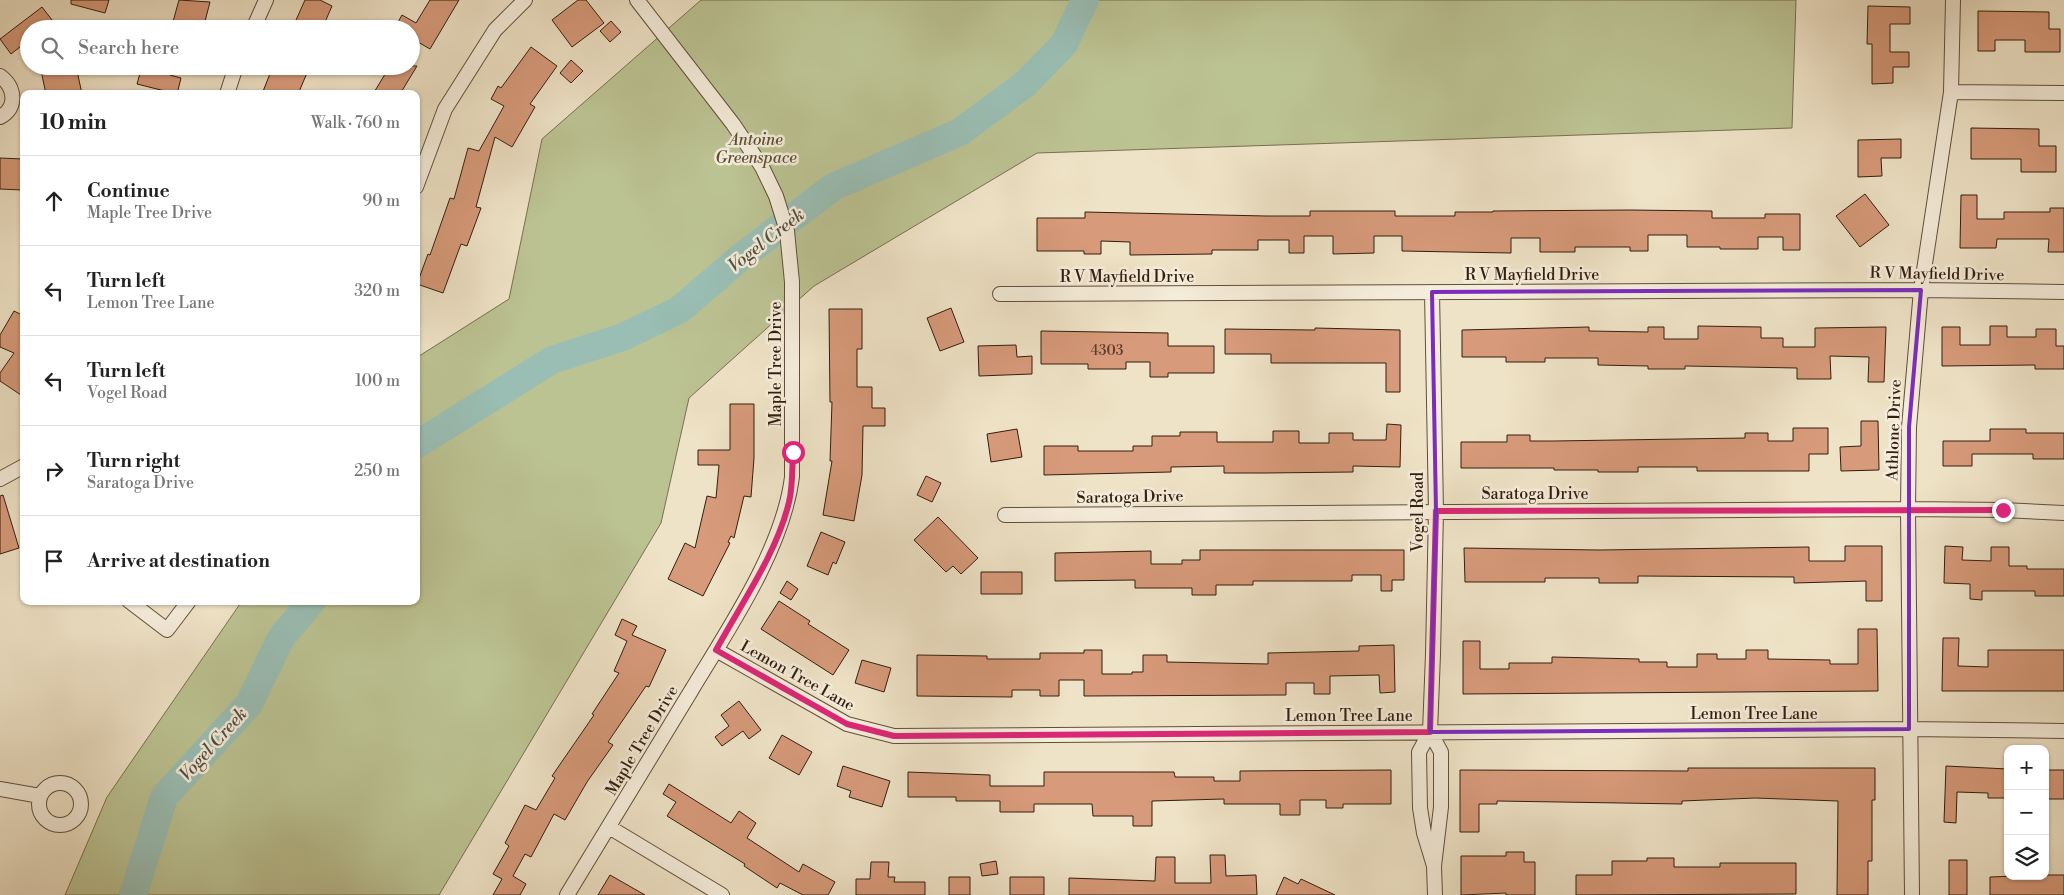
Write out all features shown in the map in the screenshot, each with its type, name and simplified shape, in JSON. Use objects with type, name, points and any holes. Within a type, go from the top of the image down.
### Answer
[{"type":"street","points":[[257,20],[266,0]]},
{"type":"street","points":[[420,176],[445,109],[495,30],[525,0]]},
{"type":"street","name":"Maple Tree Drive","points":[[567,895],[716,650],[757,576],[789,502],[792,469],[792,282],[787,231],[776,196],[762,167],[747,143],[637,0]]},
{"type":"street","name":"Athlone Drive","points":[[1912,895],[1908,509],[1910,418],[1921,290],[1951,92],[1953,0]]},
{"type":"street","points":[[228,90],[233,75]]},
{"type":"street","points":[[0,76],[8,82],[14,94],[11,106],[0,117]]},
{"type":"street","points":[[1951,92],[2064,93]]},
{"type":"street","name":"R V Mayfield Drive","points":[[1000,294],[1921,290],[2064,292]]},
{"type":"street","name":"Vogel Road","points":[[1432,292],[1436,511],[1430,732],[1419,752],[1424,833],[1434,866]]},
{"type":"street","points":[[0,480],[20,468]]},
{"type":"street","name":"Saratoga Drive","points":[[1005,515],[1908,509],[2064,513]]},
{"type":"street","points":[[133,605],[167,630],[186,605]]},
{"type":"street","name":"Lemon Tree Lane","points":[[716,650],[847,724],[894,736],[1910,730],[2064,732]]},
{"type":"street","name":"Vogel Road","points":[[1430,732],[1441,752],[1441,807],[1434,866],[1435,895]]},
{"type":"street","points":[[0,789],[40,796]]},
{"type":"street","points":[[609,827],[722,895]]},
{"type":"highlighted area","points":[[1921,290],[1909,427],[1909,729],[1430,732],[1436,511],[1432,292]]},
{"type":"green space","name":"Antoine Greenspace","points":[[701,0],[1796,0],[1792,128],[1037,153],[814,286],[689,398],[661,523],[439,895],[65,895],[107,797],[239,605],[420,605],[420,355],[509,299],[542,139]]},
{"type":"building","points":[[71,0],[109,0],[105,13],[71,4]]},
{"type":"building","points":[[179,0],[210,2],[205,20],[173,20]]},
{"type":"building","points":[[305,0],[320,0],[332,6],[326,20],[296,20]]},
{"type":"building","points":[[430,0],[459,0],[430,49],[420,43],[420,20],[418,20]]},
{"type":"building","points":[[578,0],[586,0],[604,23],[572,47],[552,20]]},
{"type":"building","points":[[1868,6],[1910,7],[1910,24],[1890,24],[1890,52],[1909,52],[1909,67],[1893,67],[1893,83],[1872,84],[1872,44],[1867,44]]},
{"type":"building","points":[[42,7],[52,20],[25,20]]},
{"type":"building","points":[[1978,11],[2049,12],[2049,29],[2060,29],[2060,52],[2025,52],[2025,40],[1995,40],[1995,51],[1978,51]]},
{"type":"building","points":[[402,15],[411,20],[399,20]]},
{"type":"building","points":[[611,21],[621,32],[610,42],[600,31]]},
{"type":"building","points":[[20,24],[20,47],[11,54],[0,39]]},
{"type":"building","points":[[531,47],[557,66],[530,104],[535,107],[512,147],[495,137],[476,207],[481,208],[467,246],[461,244],[443,293],[420,285],[420,276],[428,254],[430,255],[450,198],[454,199],[468,148],[479,151],[504,106],[491,99],[498,86],[501,88]]},
{"type":"building","points":[[571,60],[583,71],[571,83],[560,73]]},
{"type":"building","points":[[42,75],[78,75],[81,90],[45,90]]},
{"type":"building","points":[[140,75],[170,75],[181,78],[178,90],[161,90],[137,84]]},
{"type":"building","points":[[269,75],[306,75],[300,90],[264,90]]},
{"type":"building","points":[[385,75],[412,75],[402,90],[375,90]]},
{"type":"building","points":[[1971,128],[2039,129],[2039,146],[2056,146],[2056,172],[2021,172],[2021,159],[1971,159]]},
{"type":"building","points":[[1901,139],[1901,158],[1881,158],[1882,176],[1858,177],[1858,140]]},
{"type":"building","points":[[0,158],[20,159],[20,190],[0,189]]},
{"type":"building","points":[[1865,194],[1889,225],[1860,247],[1836,216]]},
{"type":"building","points":[[1961,195],[1977,195],[1977,219],[2004,219],[2004,212],[2050,212],[2050,208],[2064,208],[2064,252],[2048,252],[2049,239],[1997,239],[1996,248],[1960,248]]},
{"type":"building","points":[[1310,211],[1395,211],[1395,216],[1455,216],[1455,212],[1712,211],[1712,218],[1765,218],[1765,214],[1800,214],[1800,250],[1783,250],[1783,237],[1758,237],[1758,249],[1720,249],[1720,247],[1687,247],[1687,235],[1648,235],[1648,251],[1630,251],[1630,247],[1575,247],[1575,252],[1540,252],[1540,238],[1511,238],[1511,253],[1402,251],[1402,236],[1374,236],[1374,253],[1333,254],[1333,236],[1304,236],[1304,253],[1289,253],[1289,240],[1258,240],[1258,250],[1212,250],[1212,254],[1130,255],[1130,242],[1101,241],[1101,254],[1084,254],[1084,251],[1037,251],[1037,218],[1085,218],[1085,212],[1310,216]]},
{"type":"building","points":[[951,308],[964,342],[940,351],[927,318]]},
{"type":"building","points":[[829,309],[862,309],[862,349],[857,349],[857,387],[872,387],[872,408],[885,408],[885,426],[863,426],[862,475],[854,521],[823,515],[832,461],[830,461],[832,402],[830,402]]},
{"type":"building","points":[[14,311],[20,314],[20,394],[0,381],[0,373],[14,353],[0,347],[0,335]]},
{"type":"building","points":[[1698,326],[1761,327],[1761,338],[1783,338],[1783,347],[1815,347],[1815,328],[1886,327],[1884,382],[1868,382],[1869,357],[1830,356],[1831,379],[1797,379],[1797,368],[1685,366],[1685,369],[1648,369],[1648,366],[1598,365],[1598,358],[1545,358],[1545,362],[1506,362],[1506,357],[1462,357],[1462,330],[1589,327],[1589,331],[1648,332],[1648,327],[1664,327],[1664,339],[1698,339]]},
{"type":"building","points":[[1990,326],[2007,326],[2007,337],[2036,337],[2036,329],[2056,329],[2056,346],[2064,346],[2064,369],[2035,369],[2035,365],[1942,366],[1942,327],[1960,327],[1960,345],[1990,345]]},
{"type":"building","points":[[1315,328],[1400,330],[1400,392],[1386,392],[1386,363],[1271,363],[1271,354],[1225,354],[1225,329],[1315,330]]},
{"type":"building","points":[[1041,331],[1168,333],[1168,346],[1214,346],[1214,373],[1168,373],[1168,377],[1150,377],[1150,362],[1126,362],[1126,369],[1088,369],[1088,364],[1041,364]]},
{"type":"building","points":[[1016,345],[1017,357],[1032,356],[1032,374],[979,376],[978,346]]},
{"type":"building","points":[[730,404],[754,404],[754,458],[751,497],[744,496],[734,538],[731,536],[728,542],[730,543],[703,596],[668,579],[685,543],[695,548],[707,496],[716,498],[719,465],[698,465],[698,450],[730,450]]},
{"type":"building","points":[[1861,421],[1878,421],[1879,470],[1841,471],[1840,447],[1861,446]]},
{"type":"building","points":[[1387,424],[1401,425],[1400,467],[1353,466],[1353,472],[1224,473],[1224,466],[1171,467],[1171,472],[1044,475],[1044,446],[1078,446],[1078,451],[1133,451],[1133,446],[1152,446],[1152,436],[1180,436],[1180,432],[1217,432],[1217,442],[1273,442],[1273,431],[1299,431],[1299,443],[1329,443],[1329,433],[1353,433],[1353,440],[1386,440]]},
{"type":"building","points":[[1793,428],[1828,428],[1828,454],[1809,454],[1809,471],[1697,471],[1697,467],[1638,467],[1638,472],[1554,470],[1554,468],[1461,468],[1461,442],[1507,442],[1507,435],[1530,435],[1530,441],[1554,441],[1745,438],[1745,433],[1768,433],[1768,441],[1793,441]]},
{"type":"building","points":[[1017,429],[1022,457],[991,462],[987,434]]},
{"type":"building","points":[[1990,429],[2026,429],[2026,433],[2064,433],[2064,459],[2033,459],[2033,454],[1972,454],[1972,466],[1943,466],[1943,441],[1990,441]]},
{"type":"building","points":[[926,476],[941,483],[932,502],[917,495]]},
{"type":"building","points":[[3,495],[19,548],[0,554],[0,496]]},
{"type":"building","points":[[938,517],[978,558],[961,574],[953,566],[946,572],[914,540]]},
{"type":"building","points":[[821,532],[845,542],[836,564],[833,562],[828,575],[807,566]]},
{"type":"building","points":[[1845,546],[1882,546],[1882,601],[1866,601],[1866,581],[1794,583],[1794,577],[1638,576],[1638,583],[1599,583],[1599,578],[1545,578],[1545,582],[1465,582],[1464,548],[1599,550],[1809,547],[1809,561],[1845,561]]},
{"type":"building","points":[[1945,546],[1963,547],[1962,560],[1991,561],[1991,547],[2009,547],[2009,566],[2027,566],[2027,569],[2064,569],[2064,596],[2035,596],[2035,591],[1982,591],[1982,600],[1970,599],[1970,584],[1944,583]]},
{"type":"building","points":[[1200,550],[1404,550],[1404,580],[1392,580],[1392,591],[1381,591],[1381,575],[1352,575],[1352,581],[1253,581],[1253,585],[1216,585],[1216,595],[1192,595],[1192,588],[1135,588],[1135,580],[1055,581],[1055,553],[1151,551],[1151,564],[1182,564],[1182,560],[1200,560]]},
{"type":"building","points":[[981,572],[1022,572],[1022,594],[981,594]]},
{"type":"building","points":[[787,581],[798,589],[791,600],[780,593]]},
{"type":"building","points":[[779,601],[810,621],[808,624],[849,650],[833,675],[761,629]]},
{"type":"building","points":[[622,619],[637,626],[632,635],[666,650],[649,687],[646,686],[608,742],[613,745],[587,782],[565,820],[554,814],[531,857],[525,854],[513,876],[526,884],[520,895],[493,895],[502,879],[493,874],[509,846],[505,843],[525,805],[536,810],[555,778],[552,776],[594,715],[592,714],[619,673],[614,671],[627,641],[615,635]]},
{"type":"building","points":[[1858,629],[1877,629],[1878,691],[1463,694],[1463,641],[1480,641],[1480,669],[1509,669],[1509,663],[1552,663],[1552,657],[1639,659],[1639,662],[1667,662],[1667,667],[1697,667],[1697,654],[1717,654],[1717,659],[1746,659],[1746,650],[1768,650],[1768,659],[1830,660],[1830,664],[1858,664]]},
{"type":"building","points":[[1943,638],[1959,638],[1958,666],[1988,667],[1988,650],[2064,650],[2064,691],[1942,691]]},
{"type":"building","points":[[1394,645],[1395,692],[1380,693],[1379,675],[1330,676],[1330,694],[1314,694],[1314,683],[1286,683],[1286,695],[1084,696],[1084,680],[1059,680],[1059,696],[1040,696],[1040,690],[1012,690],[1012,697],[917,696],[917,655],[987,656],[987,659],[1040,659],[1040,653],[1084,653],[1084,650],[1102,650],[1102,674],[1132,674],[1132,672],[1143,672],[1143,655],[1167,655],[1167,662],[1268,664],[1268,653],[1359,651],[1359,646]]},
{"type":"building","points":[[862,660],[891,668],[884,692],[855,683]]},
{"type":"building","points":[[739,701],[761,730],[749,739],[743,731],[722,746],[715,737],[729,726],[721,715]]},
{"type":"building","points":[[782,735],[812,752],[799,775],[769,758]]},
{"type":"building","points":[[843,766],[890,781],[882,807],[849,797],[851,791],[837,786]]},
{"type":"building","points":[[1946,766],[2004,769],[2004,798],[1988,798],[1988,793],[1957,792],[1956,823],[1944,822]]},
{"type":"building","points":[[1688,768],[1875,768],[1875,800],[1872,800],[1872,861],[1868,861],[1868,895],[1837,895],[1838,801],[1755,798],[1682,801],[1682,804],[1497,801],[1497,804],[1479,804],[1479,832],[1460,832],[1460,770],[1688,771]]},
{"type":"building","points":[[1391,770],[1391,804],[1343,804],[1343,808],[1326,808],[1326,800],[1300,800],[1300,815],[1280,815],[1280,804],[1224,804],[1224,799],[1152,801],[1152,826],[1133,826],[1133,816],[1093,816],[1092,804],[1034,804],[1034,812],[1000,812],[1000,801],[956,801],[956,797],[908,797],[908,772],[990,775],[990,786],[1044,786],[1044,772],[1174,772],[1175,777],[1214,777],[1214,781],[1240,781],[1240,771]]},
{"type":"building","points":[[2049,770],[2064,770],[2064,799],[2049,799]]},
{"type":"building","points":[[669,784],[731,823],[739,811],[756,823],[747,838],[799,872],[803,864],[835,882],[828,895],[803,895],[780,883],[777,888],[744,866],[745,864],[667,816],[676,802],[663,794]]},
{"type":"building","points":[[1506,852],[1524,852],[1524,862],[1535,862],[1535,895],[1506,895],[1506,893],[1461,895],[1461,856],[1506,856]]},
{"type":"building","points":[[1210,855],[1225,855],[1226,876],[1256,875],[1257,895],[1069,895],[1069,878],[1155,881],[1156,857],[1175,857],[1175,883],[1211,883]]},
{"type":"building","points":[[1647,858],[1674,858],[1674,867],[1720,867],[1720,863],[1796,863],[1796,894],[1576,895],[1576,875],[1612,875],[1612,861],[1647,861]]},
{"type":"building","points":[[1949,860],[1967,860],[1967,895],[1949,895]]},
{"type":"building","points":[[996,861],[998,874],[982,876],[980,864]]},
{"type":"building","points":[[871,862],[889,862],[888,877],[895,877],[894,882],[925,882],[925,895],[856,895],[856,879],[870,879]]},
{"type":"building","points":[[610,875],[645,895],[598,895]]},
{"type":"building","points":[[2049,875],[2064,875],[2064,895],[1990,895],[1990,877],[2004,876],[2004,880],[2049,880]]},
{"type":"building","points":[[949,877],[970,877],[970,895],[949,895]]},
{"type":"building","points":[[1010,877],[1044,877],[1044,895],[1010,895]]},
{"type":"building","points":[[1284,877],[1298,884],[1301,879],[1335,895],[1276,895]]},
{"type":"waterway","name":"Vogel Creek","points":[[420,442],[552,360],[623,337],[679,310],[741,257],[833,187],[960,132],[1025,84],[1064,44],[1085,0]]},
{"type":"waterway","name":"Vogel Creek","points":[[133,895],[164,797],[249,704],[281,638],[309,605]]},
{"type":"route","points":[[793,452],[789,502],[775,540],[716,650],[847,724],[894,736],[1430,732],[1436,511],[2003,510]]}]
